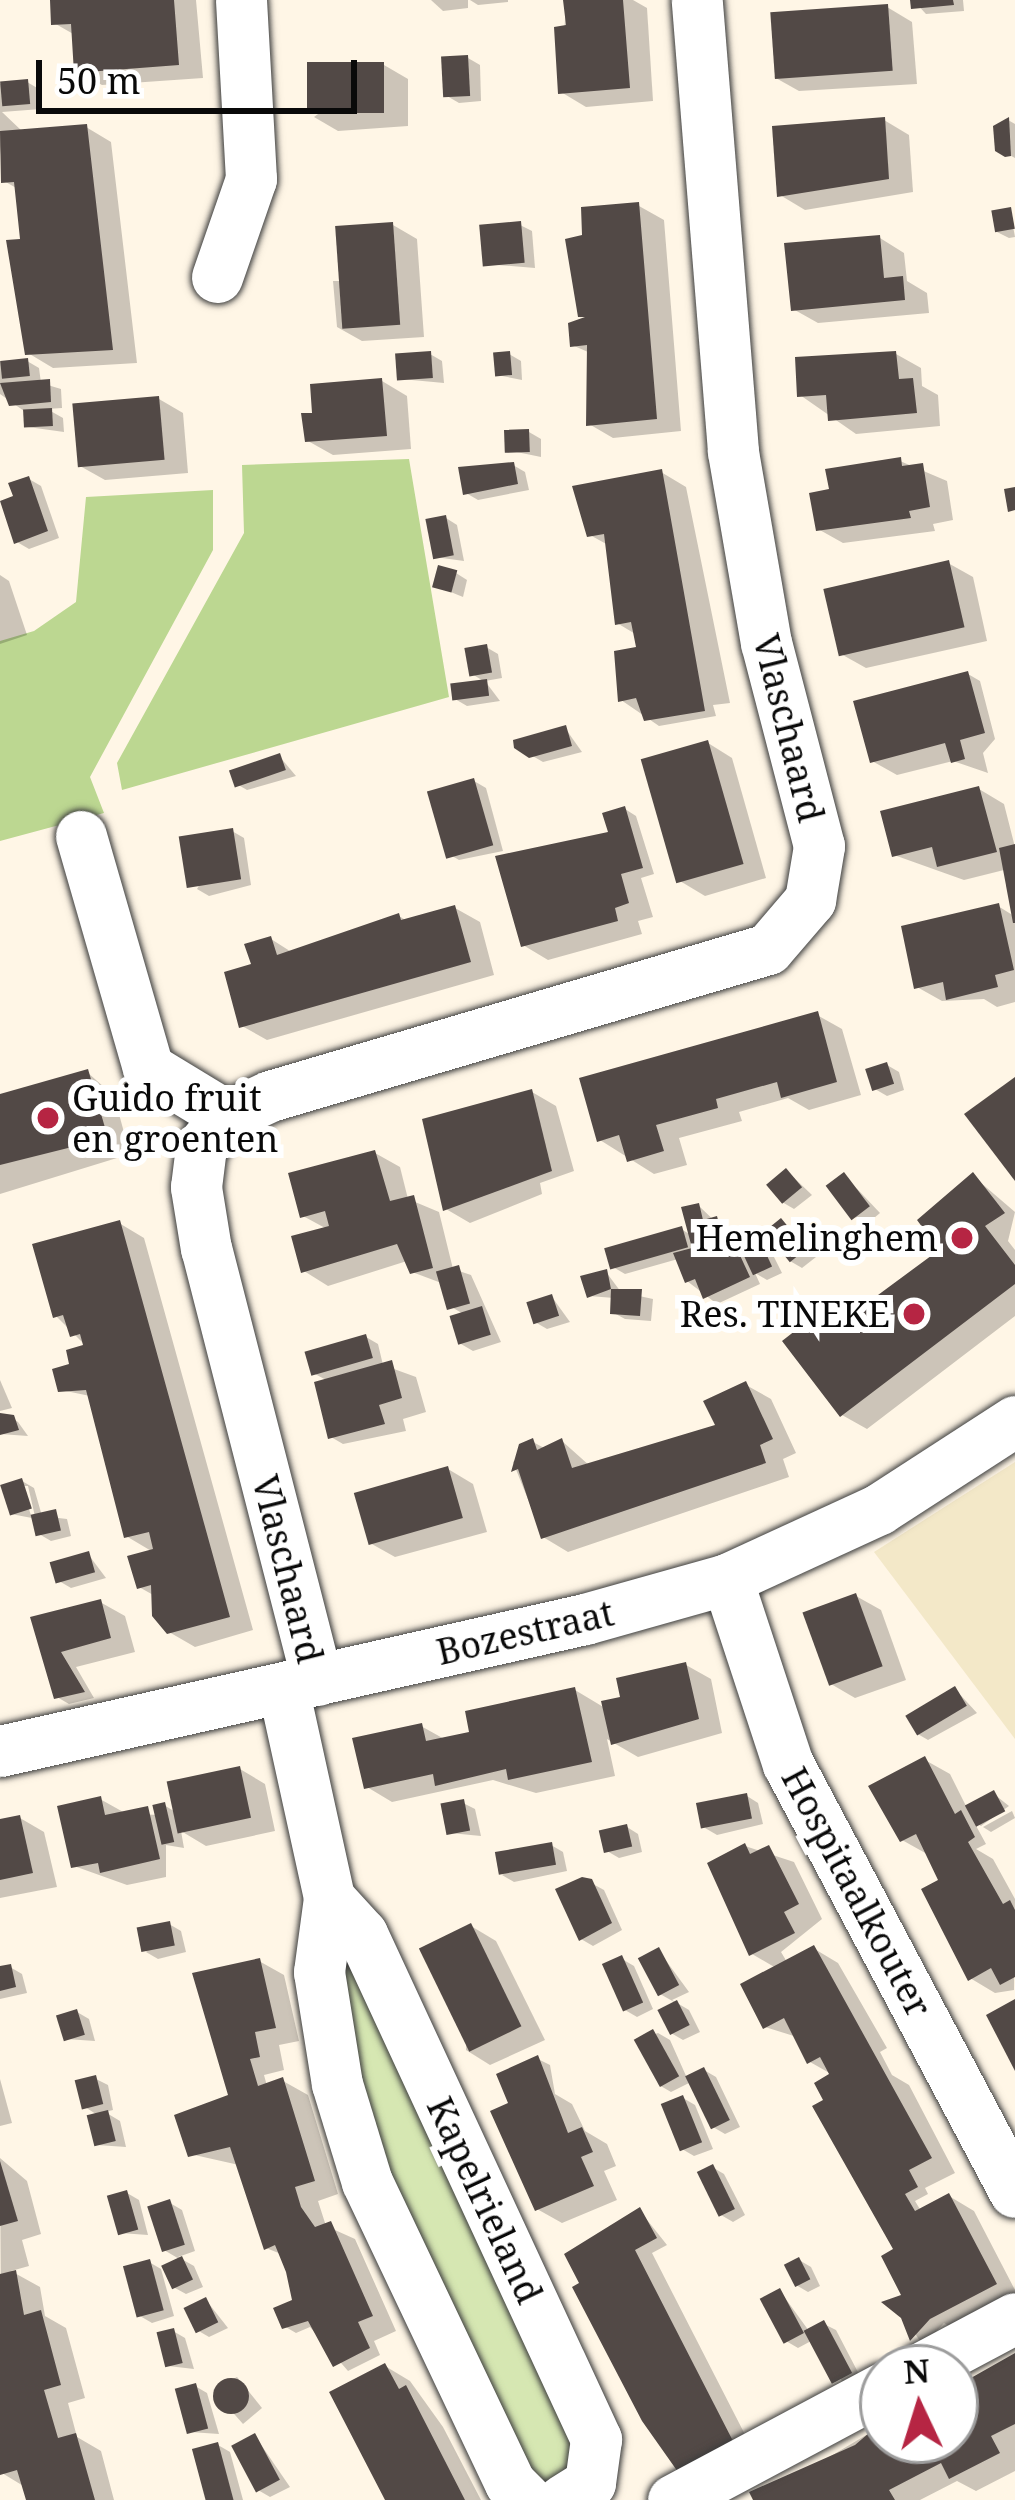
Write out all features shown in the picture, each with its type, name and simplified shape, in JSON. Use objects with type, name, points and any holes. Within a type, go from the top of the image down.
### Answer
[{"type":"street","points":[[217,277],[251,179],[241,0]]},
{"type":"street","name":"Vlaschaard","points":[[300,1684],[196,1187],[201,1147],[227,1117],[312,1081],[768,949],[810,900],[819,846],[766,643],[733,451],[697,0]]},
{"type":"street","points":[[82,836],[148,1067],[227,1117]]},
{"type":"street","name":"Bozestraat","points":[[0,1751],[727,1580],[879,1509],[1015,1421]]},
{"type":"street","name":"Hospitaalkouter","points":[[727,1580],[788,1765],[1015,2192]]},
{"type":"street","name":"Kapelrieland","points":[[300,1684],[329,1898],[320,1972],[337,2084],[367,2182],[510,2483],[527,2500]]},
{"type":"street","name":"Kapelrieland","points":[[329,1898],[362,1934],[596,2439],[590,2483],[563,2500]]},
{"type":"street","points":[[966,2344],[1015,2318]]},
{"type":"street","points":[[673,2500],[859,2401]]},
{"type":"shaded area","points":[[1015,1462],[1015,1739],[874,1552]]},
{"type":"green space","points":[[409,459],[449,697],[122,790],[117,763],[244,533],[242,465]]},
{"type":"green space","points":[[213,490],[213,550],[90,777],[104,813],[0,841],[0,641],[34,631],[76,602],[86,497]]},
{"type":"green space","points":[[338,1942],[579,2456],[561,2483],[537,2484],[376,2161]]},
{"type":"building","points":[[50,0],[174,0],[179,65],[74,73],[71,24],[51,25]]},
{"type":"building","points":[[563,0],[623,0],[630,88],[558,94],[554,27],[566,25]]},
{"type":"building","points":[[910,0],[953,0],[954,5],[911,9]]},
{"type":"building","points":[[888,4],[893,71],[775,79],[770,12]]},
{"type":"building","points":[[468,55],[470,96],[443,97],[441,56]]},
{"type":"building","points":[[307,62],[384,62],[384,113],[307,113]]},
{"type":"building","points":[[28,79],[30,104],[2,106],[0,81]]},
{"type":"building","points":[[885,117],[889,179],[777,197],[772,126]]},
{"type":"building","points":[[1009,117],[1011,156],[1005,157],[995,151],[993,126]]},
{"type":"building","points":[[87,124],[113,350],[25,355],[6,240],[20,239],[14,182],[1,183],[0,131]]},
{"type":"building","points":[[639,202],[657,419],[586,426],[587,345],[570,347],[568,323],[585,317],[578,317],[565,239],[582,235],[581,207]]},
{"type":"building","points":[[1011,207],[1015,229],[995,232],[991,210]]},
{"type":"building","points":[[521,221],[525,263],[483,267],[479,225]]},
{"type":"building","points":[[393,222],[400,325],[342,329],[335,226]]},
{"type":"building","points":[[880,235],[884,278],[903,276],[905,300],[791,311],[784,243]]},
{"type":"building","points":[[431,351],[433,378],[397,380],[395,354]]},
{"type":"building","points":[[510,351],[512,375],[495,376],[493,352]]},
{"type":"building","points":[[896,351],[899,379],[913,378],[917,413],[828,421],[826,395],[797,397],[795,357]]},
{"type":"building","points":[[28,358],[30,376],[2,379],[0,361]]},
{"type":"building","points":[[382,378],[387,436],[305,442],[301,413],[312,413],[310,384]]},
{"type":"building","points":[[50,379],[51,402],[9,406],[0,383]]},
{"type":"building","points":[[159,396],[165,460],[78,467],[72,404]]},
{"type":"building","points":[[52,408],[53,426],[24,427],[23,410]]},
{"type":"building","points":[[529,429],[530,452],[505,453],[504,430]]},
{"type":"building","points":[[901,457],[902,466],[923,463],[930,507],[909,511],[911,518],[816,531],[809,493],[829,489],[825,469]]},
{"type":"building","points":[[514,462],[518,484],[463,495],[458,467]]},
{"type":"building","points":[[662,469],[705,711],[644,721],[636,698],[618,702],[614,651],[636,647],[631,622],[615,625],[604,534],[587,537],[572,486]]},
{"type":"building","points":[[29,476],[48,531],[14,544],[0,501],[13,496],[8,483]]},
{"type":"building","points":[[1015,487],[1015,510],[1008,512],[1004,489]]},
{"type":"building","points":[[446,515],[454,555],[433,559],[425,519]]},
{"type":"building","points":[[949,560],[965,627],[839,656],[823,589]]},
{"type":"building","points":[[438,565],[457,570],[451,592],[432,587]]},
{"type":"building","points":[[487,644],[492,673],[469,677],[464,648]]},
{"type":"building","points":[[968,671],[985,733],[960,740],[965,759],[951,763],[945,743],[870,763],[853,701]]},
{"type":"building","points":[[487,679],[489,696],[452,700],[450,684]]},
{"type":"building","points":[[566,725],[572,746],[529,758],[514,748],[513,740]]},
{"type":"building","points":[[708,740],[744,864],[676,883],[641,759]]},
{"type":"building","points":[[280,753],[286,770],[235,788],[229,771]]},
{"type":"building","points":[[474,778],[493,845],[446,859],[427,792]]},
{"type":"building","points":[[979,786],[997,852],[937,867],[932,847],[892,857],[880,811]]},
{"type":"building","points":[[625,806],[643,868],[621,874],[629,903],[615,908],[618,921],[521,947],[495,856],[608,832],[602,813]]},
{"type":"building","points":[[233,828],[241,879],[187,888],[179,837]]},
{"type":"building","points":[[1015,844],[1015,923],[1013,923],[999,848]]},
{"type":"building","points":[[999,903],[1014,970],[995,975],[998,987],[946,1000],[943,982],[914,989],[901,926]]},
{"type":"building","points":[[455,905],[471,962],[239,1028],[224,972],[251,964],[244,944],[271,936],[277,955],[399,913],[401,920]]},
{"type":"building","points":[[818,1011],[837,1082],[781,1098],[777,1082],[716,1099],[718,1108],[656,1125],[664,1151],[627,1162],[619,1135],[597,1142],[579,1078]]},
{"type":"building","points":[[887,1062],[894,1084],[872,1091],[865,1069]]},
{"type":"building","points":[[88,1069],[108,1138],[0,1165],[0,1094]]},
{"type":"building","points":[[1015,1077],[1015,1181],[964,1114]]},
{"type":"building","points":[[532,1089],[552,1171],[443,1211],[422,1119]]},
{"type":"building","points":[[375,1150],[390,1201],[414,1195],[433,1268],[410,1274],[397,1244],[301,1273],[291,1236],[329,1226],[325,1211],[300,1218],[288,1173]]},
{"type":"building","points":[[786,1168],[802,1187],[782,1204],[766,1185]]},
{"type":"building","points":[[844,1172],[870,1206],[852,1220],[826,1186]]},
{"type":"building","points":[[973,1172],[1005,1213],[985,1226],[1015,1265],[1015,1284],[840,1417],[782,1341],[823,1309],[836,1326],[939,1250],[917,1220]]},
{"type":"building","points":[[699,1203],[703,1220],[717,1216],[723,1240],[715,1247],[732,1238],[750,1277],[703,1299],[695,1279],[685,1283],[673,1253],[692,1248],[681,1207]]},
{"type":"building","points":[[781,1218],[806,1249],[790,1262],[765,1231]]},
{"type":"building","points":[[120,1220],[230,1617],[167,1634],[152,1616],[151,1585],[137,1589],[127,1556],[153,1549],[149,1532],[124,1538],[86,1390],[58,1392],[52,1369],[69,1364],[66,1350],[83,1345],[80,1334],[70,1337],[63,1315],[53,1318],[32,1244]]},
{"type":"building","points":[[682,1226],[688,1247],[610,1269],[604,1248]]},
{"type":"building","points":[[756,1232],[772,1266],[753,1275],[737,1241]]},
{"type":"building","points":[[459,1265],[470,1303],[447,1310],[436,1272]]},
{"type":"building","points":[[607,1269],[611,1289],[587,1298],[580,1276]]},
{"type":"building","points":[[611,1289],[642,1289],[640,1316],[610,1314]]},
{"type":"building","points":[[552,1294],[559,1316],[533,1324],[526,1302]]},
{"type":"building","points":[[482,1306],[491,1335],[458,1345],[449,1316]]},
{"type":"building","points":[[366,1334],[373,1358],[311,1376],[304,1352]]},
{"type":"building","points":[[392,1360],[402,1398],[379,1405],[385,1424],[328,1439],[314,1382]]},
{"type":"building","points":[[746,1381],[773,1439],[760,1445],[766,1463],[541,1539],[518,1469],[511,1472],[519,1444],[533,1438],[537,1450],[562,1438],[572,1468],[715,1425],[703,1401]]},
{"type":"building","points":[[0,1413],[14,1415],[19,1430],[0,1435]]},
{"type":"building","points":[[448,1466],[463,1518],[369,1545],[354,1493]]},
{"type":"building","points":[[22,1478],[32,1508],[10,1516],[0,1485]]},
{"type":"building","points":[[56,1509],[61,1530],[36,1536],[31,1515]]},
{"type":"building","points":[[89,1551],[95,1572],[56,1583],[50,1562]]},
{"type":"building","points":[[856,1593],[883,1666],[829,1686],[802,1612]]},
{"type":"building","points":[[101,1599],[111,1638],[61,1652],[85,1692],[54,1699],[30,1617]]},
{"type":"building","points":[[686,1662],[699,1719],[611,1745],[601,1701],[620,1697],[616,1678]]},
{"type":"building","points":[[955,1686],[967,1706],[917,1736],[905,1716]]},
{"type":"building","points":[[575,1687],[592,1762],[508,1780],[506,1769],[435,1786],[433,1774],[364,1789],[352,1738],[422,1723],[426,1741],[469,1732],[465,1711]]},
{"type":"building","points":[[925,1756],[955,1814],[961,1810],[975,1837],[968,1842],[1003,1904],[1010,1900],[1015,1910],[1015,1977],[1000,1985],[991,1968],[968,1981],[921,1889],[938,1880],[916,1834],[900,1842],[868,1786]]},
{"type":"building","points":[[240,1766],[251,1818],[178,1833],[167,1782]]},
{"type":"building","points":[[994,1790],[1005,1811],[976,1827],[965,1805]]},
{"type":"building","points":[[747,1793],[752,1819],[701,1828],[696,1803]]},
{"type":"building","points":[[101,1796],[105,1815],[148,1806],[160,1859],[100,1873],[98,1863],[71,1868],[57,1806]]},
{"type":"building","points":[[464,1799],[470,1830],[447,1835],[440,1804]]},
{"type":"building","points":[[165,1802],[174,1842],[162,1845],[152,1805]]},
{"type":"building","points":[[20,1815],[33,1873],[0,1880],[0,1819]]},
{"type":"building","points":[[627,1824],[632,1846],[604,1853],[599,1831]]},
{"type":"building","points":[[552,1842],[556,1865],[499,1875],[495,1852]]},
{"type":"building","points":[[745,1843],[750,1854],[769,1845],[799,1904],[784,1912],[795,1933],[749,1956],[707,1863]]},
{"type":"building","points":[[582,1877],[592,1879],[612,1923],[579,1941],[555,1889]]},
{"type":"building","points":[[170,1921],[175,1946],[141,1952],[137,1927]]},
{"type":"building","points":[[471,1923],[521,2026],[469,2052],[419,1948]]},
{"type":"building","points":[[814,1945],[932,2158],[909,2170],[918,2187],[905,2194],[915,2211],[949,2193],[997,2284],[930,2319],[910,2341],[901,2318],[881,2302],[901,2295],[881,2256],[893,2249],[812,2106],[823,2100],[814,2083],[829,2074],[820,2057],[807,2064],[784,2018],[763,2029],[740,1984]]},
{"type":"building","points":[[659,1947],[679,1985],[658,1996],[638,1958]]},
{"type":"building","points":[[622,1955],[643,2003],[623,2011],[602,1964]]},
{"type":"building","points":[[260,1958],[276,2028],[255,2032],[260,2057],[250,2059],[258,2086],[283,2077],[315,2181],[295,2187],[301,2207],[315,2227],[331,2221],[373,2316],[358,2322],[370,2348],[333,2367],[308,2321],[282,2329],[273,2308],[292,2300],[286,2272],[275,2245],[264,2250],[230,2147],[188,2157],[174,2115],[228,2095],[192,1973]]},
{"type":"building","points":[[11,1964],[16,1987],[0,1991],[0,1966]]},
{"type":"building","points":[[1015,1999],[1015,2071],[986,2015]]},
{"type":"building","points":[[677,2000],[690,2025],[670,2035],[657,2010]]},
{"type":"building","points":[[77,2009],[85,2035],[64,2041],[56,2015]]},
{"type":"building","points":[[653,2029],[679,2076],[660,2087],[634,2040]]},
{"type":"building","points":[[538,2055],[568,2133],[582,2127],[593,2152],[581,2157],[594,2186],[535,2211],[490,2111],[508,2103],[496,2074]]},
{"type":"building","points":[[704,2067],[730,2120],[711,2129],[685,2076]]},
{"type":"building","points":[[96,2075],[103,2104],[82,2109],[75,2080]]},
{"type":"building","points":[[683,2095],[702,2142],[680,2151],[661,2104]]},
{"type":"building","points":[[108,2110],[116,2141],[94,2146],[87,2115]]},
{"type":"building","points":[[0,2161],[18,2221],[0,2226]]},
{"type":"building","points":[[713,2164],[735,2209],[719,2217],[697,2172]]},
{"type":"building","points":[[127,2190],[138,2229],[118,2235],[107,2196]]},
{"type":"building","points":[[170,2199],[185,2245],[162,2252],[147,2206]]},
{"type":"building","points":[[640,2207],[657,2238],[635,2250],[734,2443],[678,2472],[642,2421],[572,2287],[579,2283],[564,2254]]},
{"type":"building","points":[[182,2256],[193,2280],[172,2289],[161,2266]]},
{"type":"building","points":[[799,2257],[810,2279],[795,2287],[784,2265]]},
{"type":"building","points":[[150,2259],[164,2310],[137,2317],[123,2266]]},
{"type":"building","points":[[16,2270],[24,2315],[41,2310],[61,2385],[44,2390],[58,2438],[76,2433],[95,2500],[26,2500],[17,2470],[0,2475],[0,2274]]},
{"type":"building","points":[[780,2288],[804,2333],[784,2344],[760,2299]]},
{"type":"building","points":[[206,2297],[218,2322],[196,2333],[184,2308]]},
{"type":"building","points":[[824,2320],[852,2373],[832,2384],[804,2331]]},
{"type":"building","points":[[174,2328],[183,2363],[165,2367],[157,2332]]},
{"type":"building","points":[[1015,2353],[1015,2424],[991,2436],[1000,2453],[979,2464],[979,2373]]},
{"type":"building","points":[[385,2363],[399,2389],[406,2385],[465,2500],[385,2500],[329,2392]]},
{"type":"building","points":[[231,2378],[244,2383],[249,2396],[244,2409],[231,2414],[218,2409],[213,2396],[218,2383]]},
{"type":"building","points":[[196,2383],[208,2428],[187,2434],[175,2389]]},
{"type":"building","points":[[255,2433],[280,2480],[256,2492],[231,2446]]},
{"type":"building","points":[[218,2442],[234,2500],[206,2500],[192,2449]]},
{"type":"building","points":[[859,2442],[859,2464],[939,2464],[889,2490],[895,2500],[753,2500],[749,2492]]},
{"type":"building","points":[[942,2464],[978,2464],[949,2479]]},
{"type":"place","name":"Guido fruit en groenten","points":[[48,1118]]},
{"type":"place","name":"Hemelinghem","points":[[962,1238]]},
{"type":"place","name":"Res. TINEKE","points":[[914,1314]]}]
